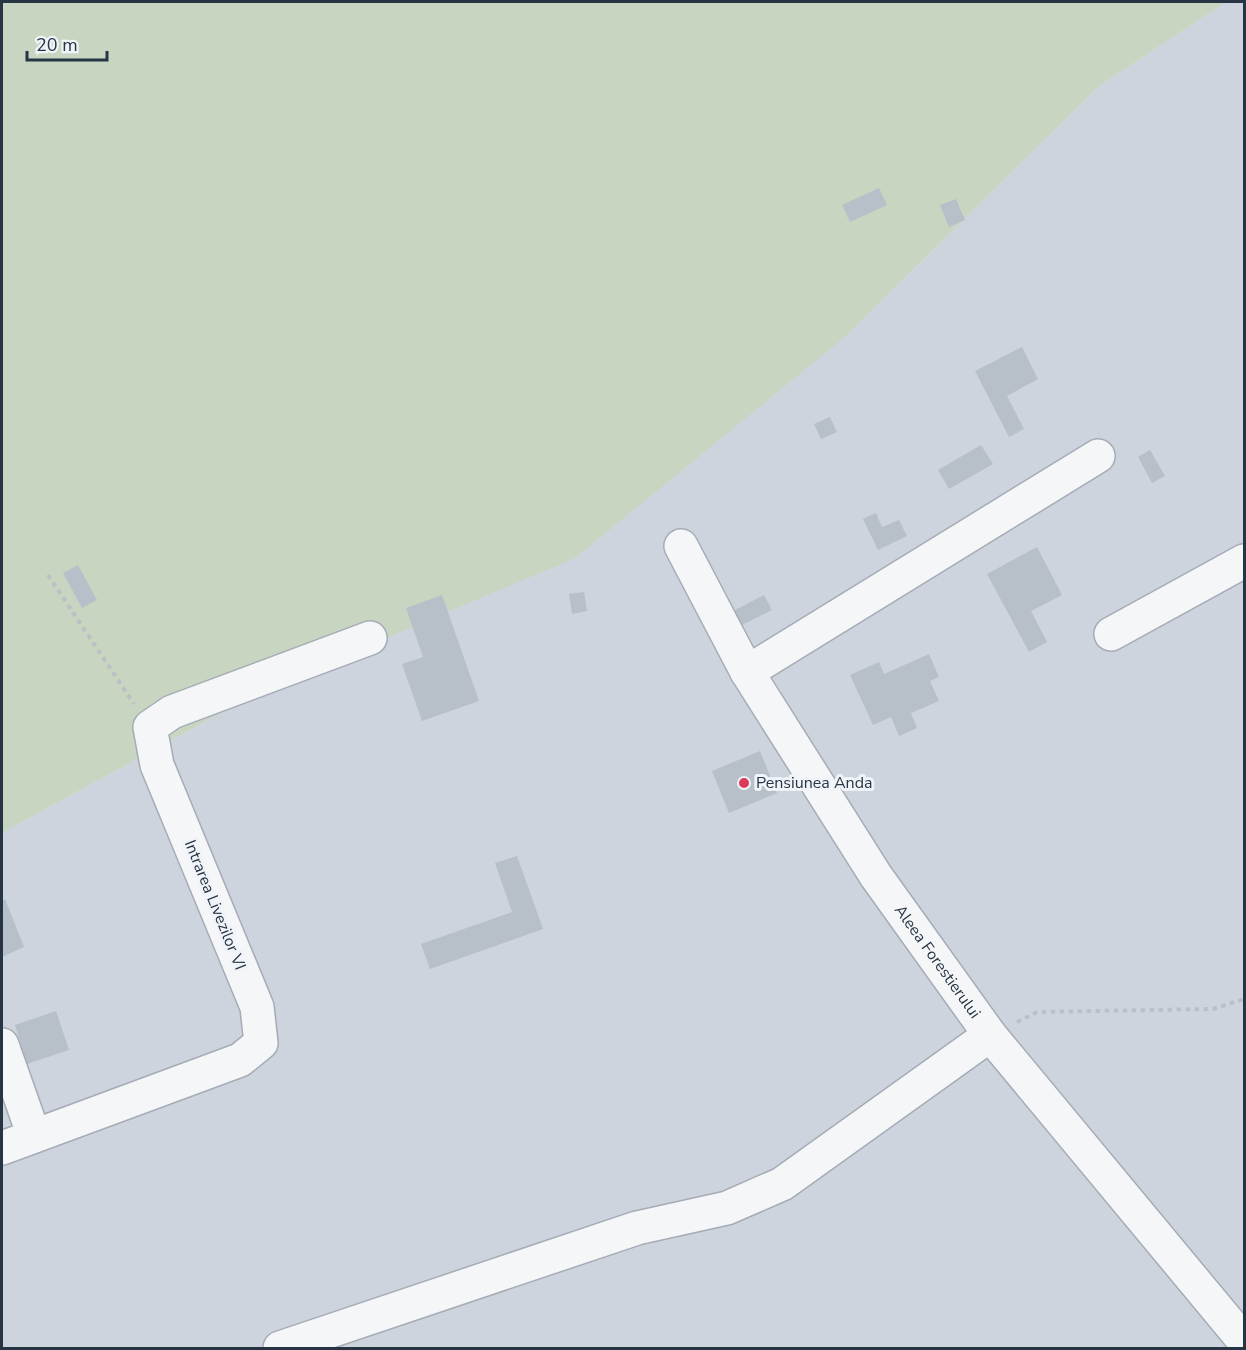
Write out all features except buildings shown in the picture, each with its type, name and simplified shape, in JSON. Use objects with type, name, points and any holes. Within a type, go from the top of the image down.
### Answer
[{"type":"street","points":[[747,672],[1098,456]]},
{"type":"street","name":"Aleea Forestierului","points":[[681,546],[747,672],[876,876],[990,1035],[1245,1341]]},
{"type":"street","points":[[1111,634],[1245,561]]},
{"type":"street","points":[[150,727],[172,712],[370,638]]},
{"type":"street","name":"Intrarea Livezilor VI","points":[[2,1148],[240,1060],[261,1043],[257,1007],[157,765],[150,727]]},
{"type":"street","points":[[280,1348],[637,1228],[727,1208],[782,1184],[990,1035]]},
{"type":"street","points":[[2,1045],[34,1136]]},
{"type":"path","points":[[48,575],[150,727]]},
{"type":"path","points":[[990,1035],[1037,1012],[1213,1009],[1245,999]]},
{"type":"shaded area","points":[[1226,2],[1244,2],[1244,1348],[2,1348],[2,833],[259,692],[846,336],[1098,87]]},
{"type":"green space","points":[[2,2],[1226,2],[1098,87],[846,336],[575,558],[259,692],[2,833]]},
{"type":"place","name":"Pensiunea Anda","points":[[744,783]]}]
